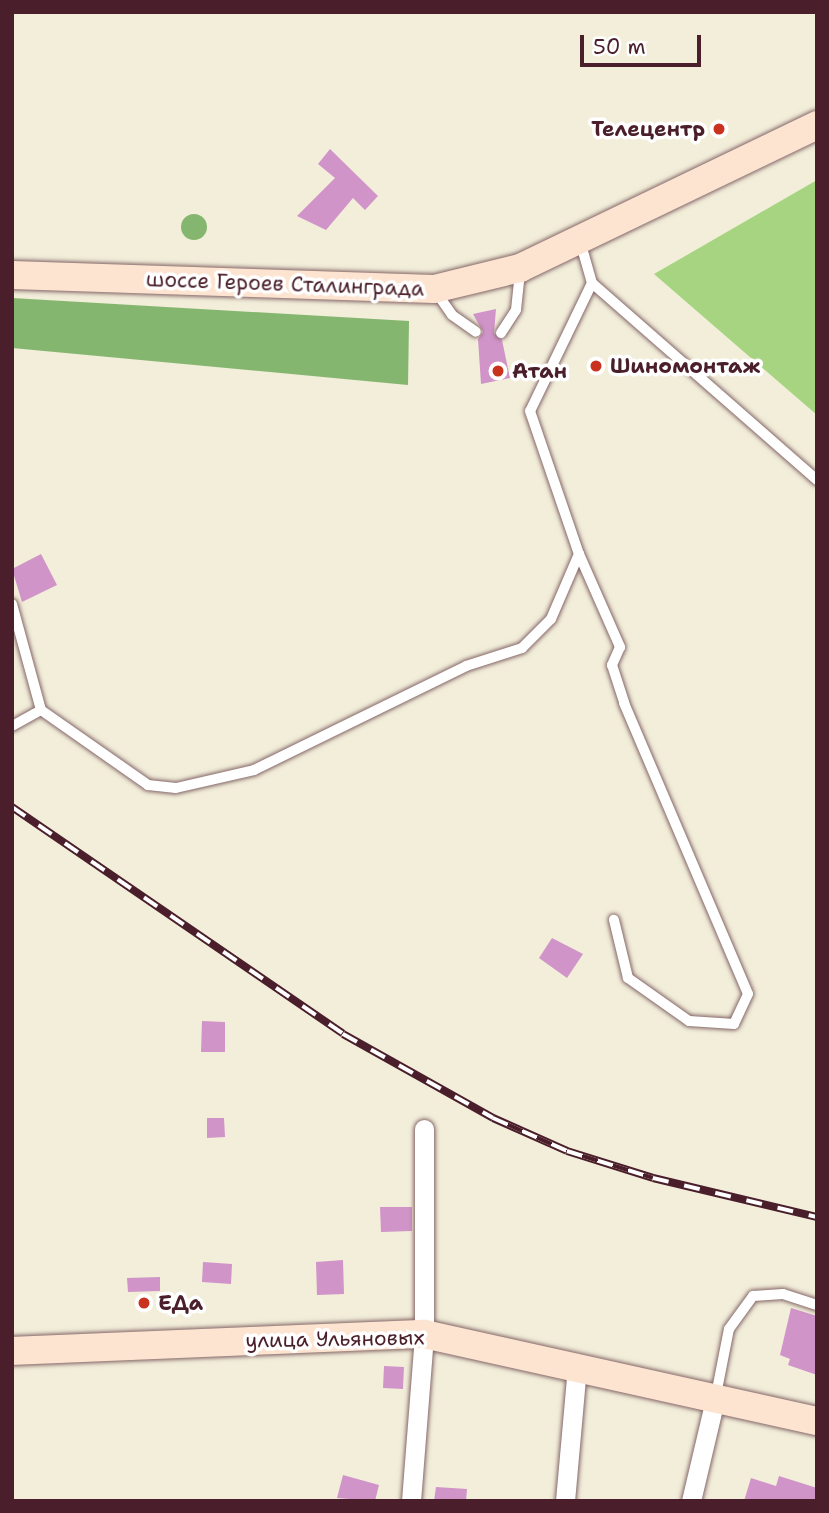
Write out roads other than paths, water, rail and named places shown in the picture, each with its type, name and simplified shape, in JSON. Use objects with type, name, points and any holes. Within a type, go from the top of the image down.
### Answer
[{"type":"main road","name":"шоссе Героев Сталинграда","points":[[12,275],[434,289],[520,268],[817,125]]},
{"type":"main road","name":"улица Ульяновых","points":[[12,1351],[424,1334],[716,1395],[817,1421]]},
{"type":"street","points":[[411,1501],[424,1334],[424,1129]]},
{"type":"street","points":[[565,1501],[577,1367]]},
{"type":"street","points":[[691,1501],[716,1395]]},
{"type":"lane","points":[[580,241],[592,283],[817,480]]},
{"type":"lane","points":[[501,333],[516,310],[520,268]]},
{"type":"lane","points":[[592,283],[530,411],[579,554],[621,647],[612,665],[624,703],[748,994],[734,1024],[689,1021],[628,978],[614,920]]},
{"type":"lane","points":[[434,289],[452,315],[477,332]]},
{"type":"lane","points":[[12,604],[41,710],[148,785],[176,788],[254,770],[466,666],[522,648],[551,619],[579,554]]},
{"type":"lane","points":[[12,726],[41,710]]},
{"type":"lane","points":[[716,1395],[729,1329],[753,1296],[783,1294],[817,1305]]},
{"type":"railway","points":[[12,807],[343,1034],[493,1118],[567,1151],[653,1178],[817,1217]]},
{"type":"place","name":"Телецентр","points":[[719,129]]},
{"type":"place","name":"Шиномонтаж","points":[[596,366]]},
{"type":"place","name":"Атан","points":[[498,371]]},
{"type":"place","name":"ЕДа","points":[[144,1303]]}]
